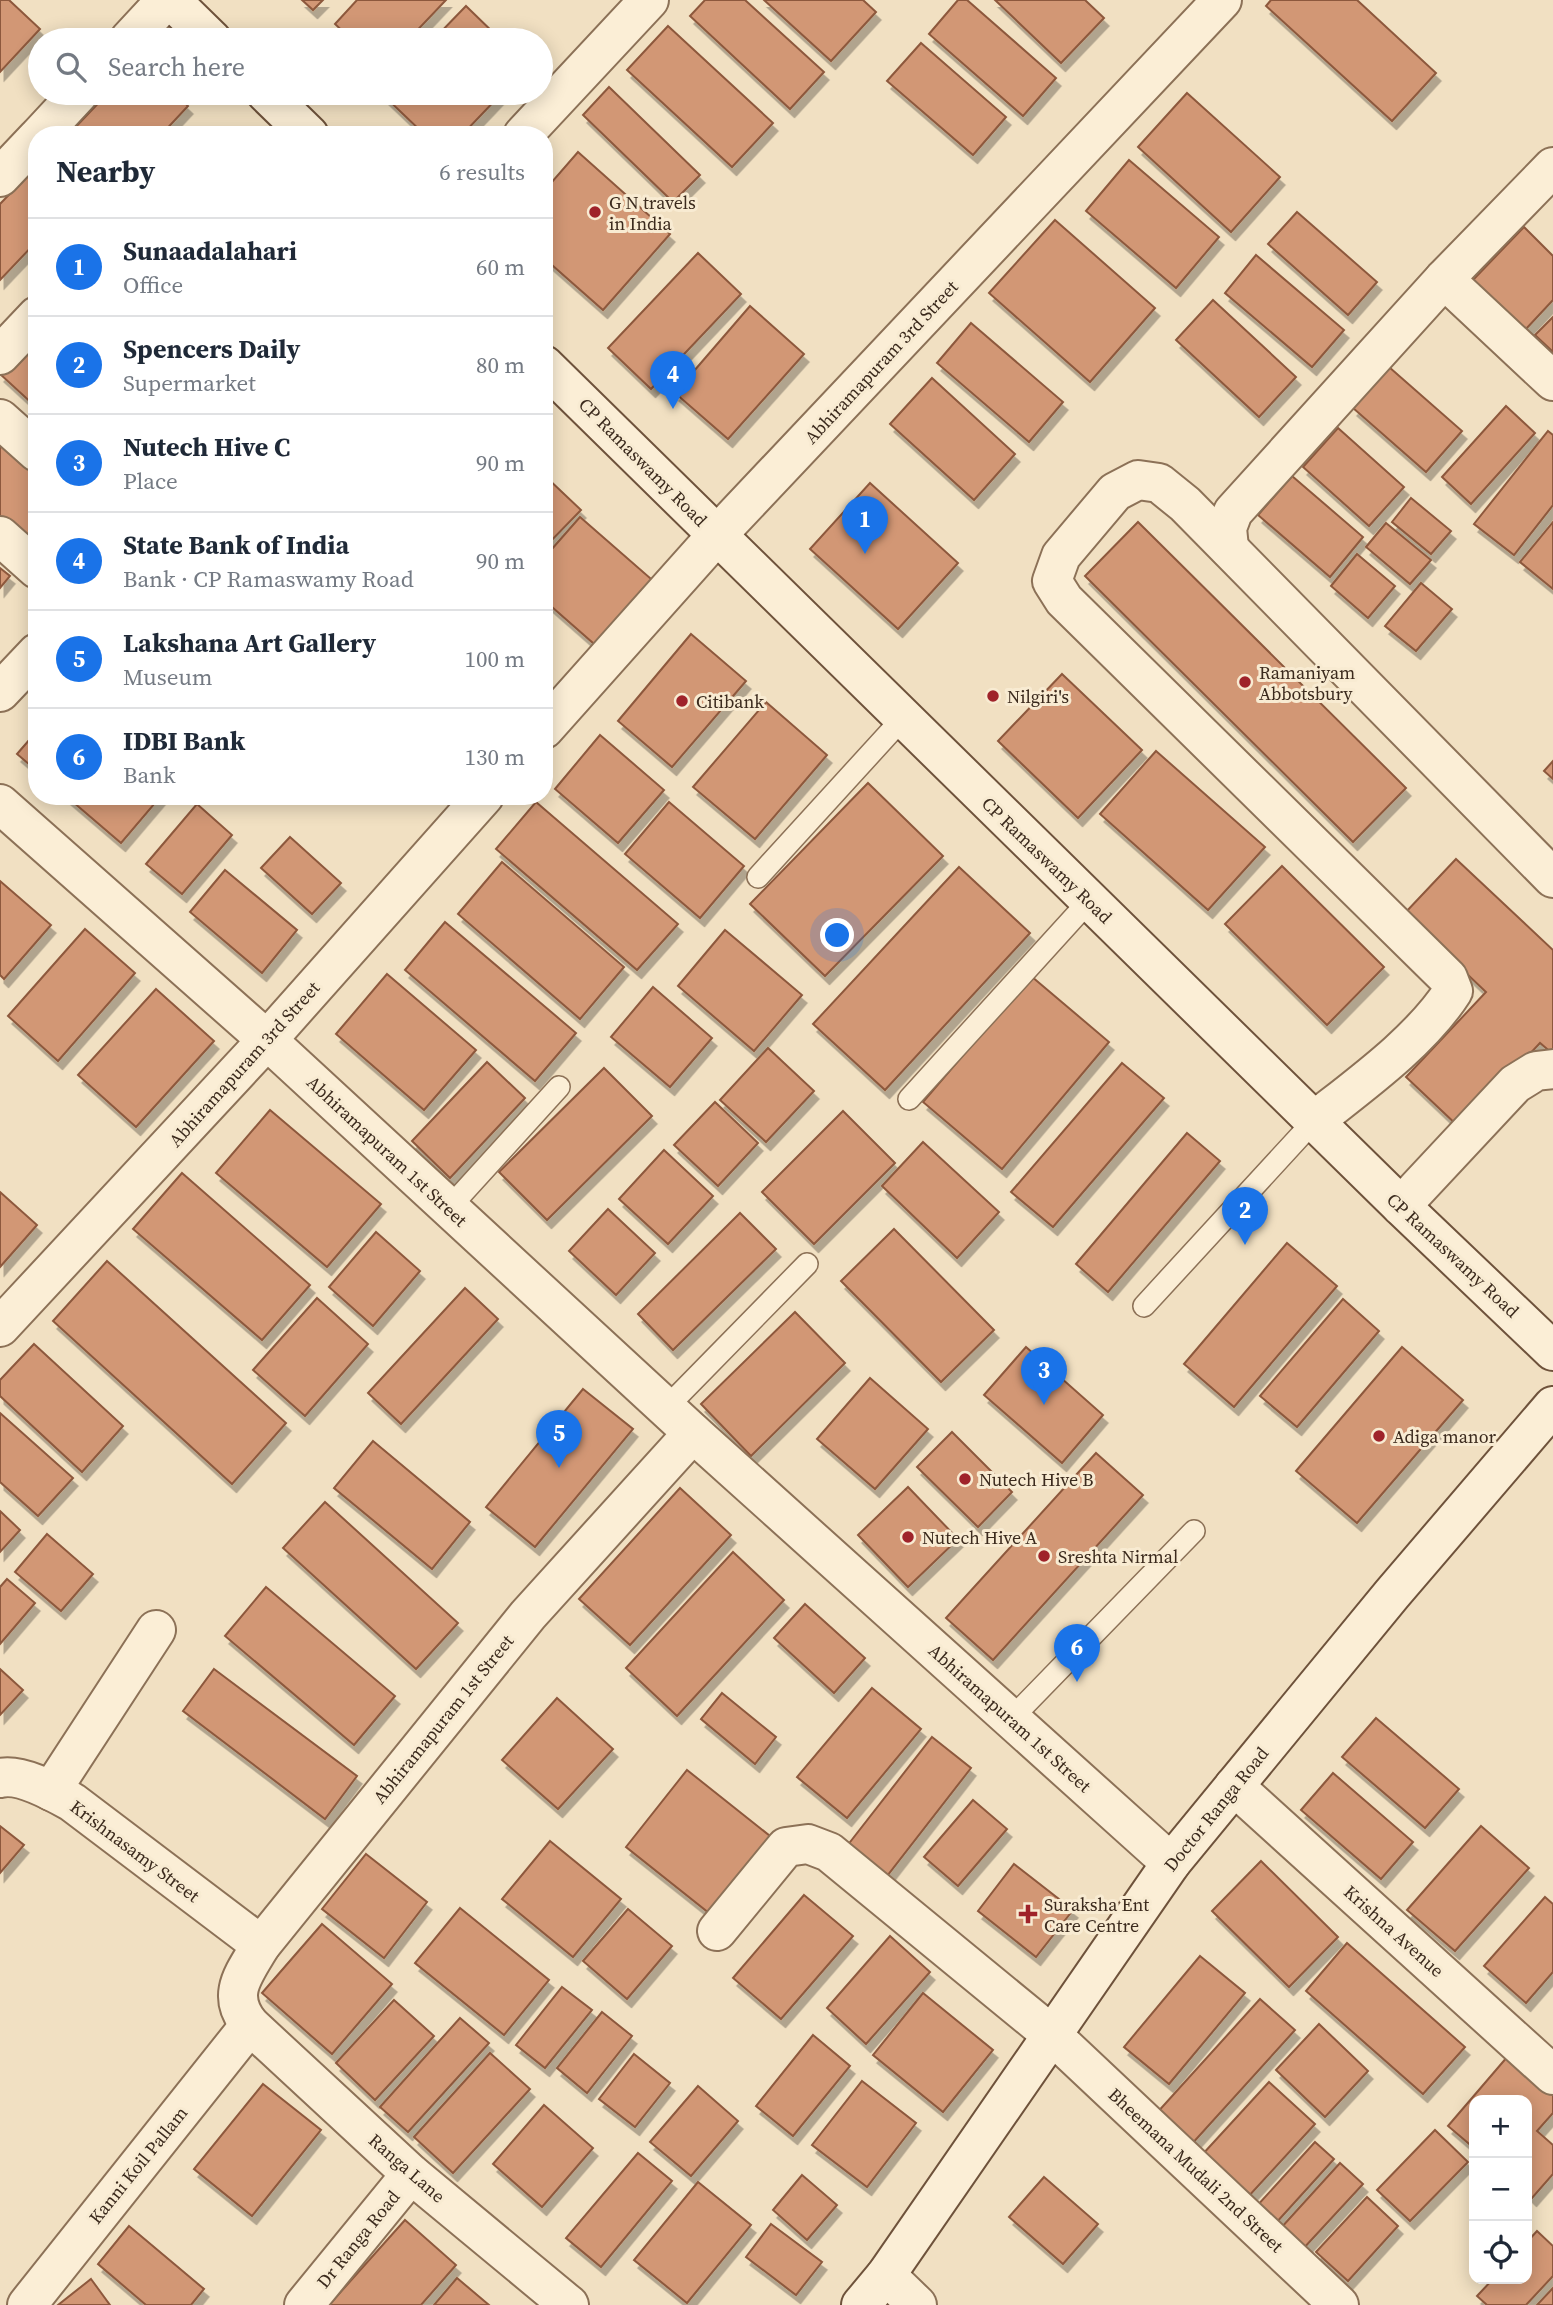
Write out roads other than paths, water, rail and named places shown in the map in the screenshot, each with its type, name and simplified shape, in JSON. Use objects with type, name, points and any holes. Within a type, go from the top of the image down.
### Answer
[{"type":"street","points":[[141,28],[169,0],[199,28]]},
{"type":"street","points":[[553,103],[649,0]]},
{"type":"street","name":"Abhiramapuram 3rd Street","points":[[553,719],[717,535],[1222,0]]},
{"type":"street","points":[[48,126],[68,105]]},
{"type":"street","points":[[278,105],[300,126]]},
{"type":"street","points":[[531,126],[551,105]]},
{"type":"street","points":[[0,177],[28,147]]},
{"type":"street","points":[[1228,548],[1227,528],[1233,512],[1444,279],[1553,167]]},
{"type":"street","points":[[1444,279],[1553,381]]},
{"type":"street","points":[[0,355],[28,325]]},
{"type":"street","name":"CP Ramaswamy Road","points":[[553,374],[1314,1121],[1553,1351]]},
{"type":"street","points":[[0,390],[28,415]]},
{"type":"street","points":[[0,419],[28,444]]},
{"type":"street","points":[[1314,1121],[1376,1072],[1444,1006],[1453,990],[1448,978],[1063,600],[1052,581],[1061,556],[1115,492],[1138,480],[1159,483],[1228,548],[1553,878]]},
{"type":"street","points":[[0,536],[28,561]]},
{"type":"street","points":[[0,692],[28,662]]},
{"type":"street","name":"Abhiramapuram 1st Street","points":[[0,804],[267,1040],[680,1420],[1171,1863]]},
{"type":"street","name":"Abhiramapuram 3rd Street","points":[[0,1328],[267,1040],[476,805]]},
{"type":"street","points":[[1401,1206],[1515,1084],[1536,1071],[1553,1069]]},
{"type":"street","name":"Doctor Ranga Road","points":[[861,2305],[886,2274],[1171,1863],[1392,1594],[1553,1406]]},
{"type":"street","name":"Abhiramapuram 1st Street","points":[[250,2025],[238,2011],[237,1996],[242,1979],[261,1945],[528,1615],[680,1420]]},
{"type":"street","points":[[51,1791],[156,1630]]},
{"type":"street","name":"Krishnasamy Street","points":[[0,1778],[8,1776],[51,1791],[72,1802],[261,1945]]},
{"type":"street","name":"Krishna Avenue","points":[[1234,1786],[1553,2076]]},
{"type":"street","name":"Bheemana Mudali 2nd Street","points":[[717,1931],[786,1847],[808,1844],[829,1853],[1052,2035],[1339,2305]]},
{"type":"street","name":"Ranga Lane","points":[[250,2025],[411,2174],[569,2305]]},
{"type":"street","name":"Kanni Koil Pallam","points":[[27,2305],[250,2025]]},
{"type":"street","name":"Dr Ranga Road","points":[[304,2305],[411,2174]]},
{"type":"street","points":[[886,2274],[917,2305]]},
{"type":"lane","points":[[758,877],[903,718]]},
{"type":"lane","points":[[909,1099],[1089,901]]},
{"type":"lane","points":[[449,1208],[559,1087]]},
{"type":"lane","points":[[1144,1306],[1314,1121]]},
{"type":"lane","points":[[680,1420],[807,1264]]},
{"type":"lane","points":[[1012,1719],[1194,1531]]},
{"type":"place","name":"G N travels in India","points":[[595,212]]},
{"type":"place","name":"State Bank of India","points":[[673,409]]},
{"type":"place","name":"Sunaadalahari","points":[[865,554]]},
{"type":"place","name":"Ramaniyam Abbotsbury","points":[[1245,682]]},
{"type":"place","name":"Nilgiri's","points":[[993,696]]},
{"type":"place","name":"Citibank","points":[[682,701]]},
{"type":"place","name":"Spencers Daily","points":[[1245,1245]]},
{"type":"place","name":"Nutech Hive C","points":[[1044,1405]]},
{"type":"place","name":"Adiga manor","points":[[1379,1436]]},
{"type":"place","name":"Lakshana Art Gallery","points":[[559,1468]]},
{"type":"place","name":"Nutech Hive B","points":[[965,1479]]},
{"type":"place","name":"Nutech Hive A","points":[[908,1537]]},
{"type":"place","name":"Sreshta Nirmal","points":[[1044,1556]]},
{"type":"place","name":"IDBI Bank","points":[[1077,1682]]},
{"type":"place","name":"Suraksha Ent Care Centre","points":[[1028,1914]]}]
